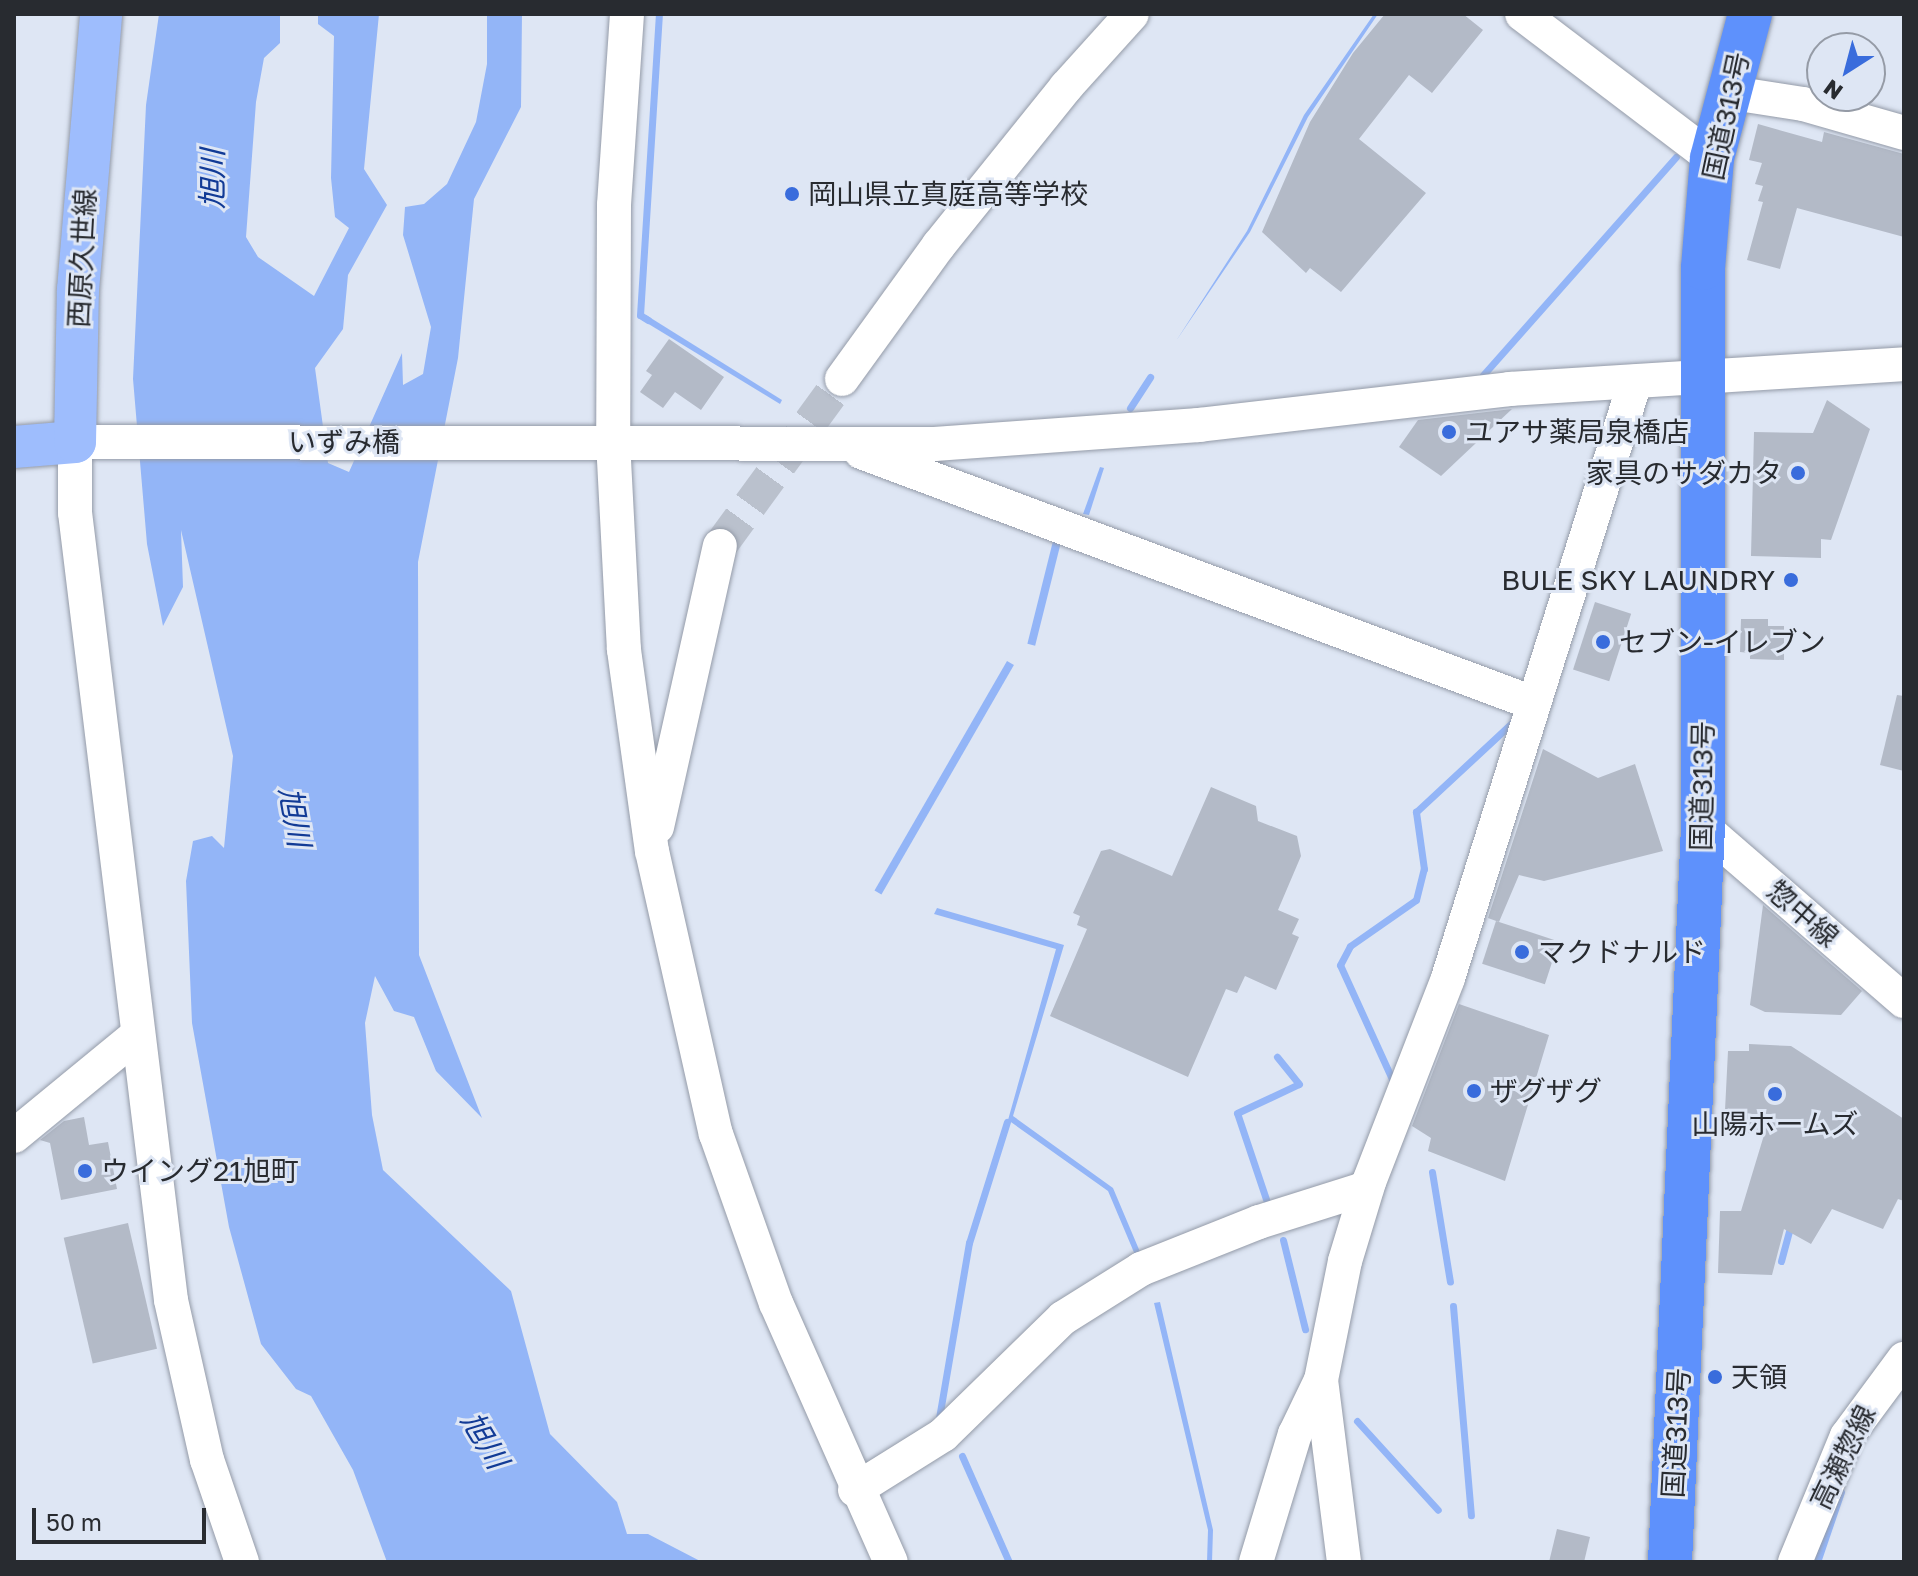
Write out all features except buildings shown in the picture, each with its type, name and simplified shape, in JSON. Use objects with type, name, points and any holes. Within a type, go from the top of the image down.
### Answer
[{"type":"highway","name":"国道313号","points":[[1670,1562],[1703,827],[1703,268],[1712,158],[1726,92],[1750,14]]},
{"type":"main road","name":"西原久世線","points":[[75,442],[78,290],[101,14]]},
{"type":"main road","points":[[14,447],[75,442]]},
{"type":"street","points":[[627,14],[614,205],[613,441],[624,650],[652,851],[716,1134],[776,1303],[855,1490],[891,1562]]},
{"type":"street","points":[[842,379],[939,245],[1066,87],[1132,14]]},
{"type":"street","points":[[1522,14],[1712,158]]},
{"type":"street","points":[[1726,92],[1803,104],[1904,133]]},
{"type":"street","name":"いずみ橋","points":[[75,442],[934,444],[1184,426],[1510,389],[1904,364]]},
{"type":"street","points":[[1256,1562],[1295,1434],[1321,1380],[1345,1261],[1367,1188],[1448,978],[1635,382]]},
{"type":"street","points":[[75,442],[75,513],[171,1300],[207,1460],[242,1562]]},
{"type":"street","points":[[834,443],[1533,703]]},
{"type":"street","points":[[652,851],[720,546]]},
{"type":"street","name":"惣中線","points":[[1703,827],[1904,1001]]},
{"type":"street","points":[[14,1136],[137,1035]]},
{"type":"street","points":[[855,1490],[943,1435],[1063,1318],[1141,1269],[1259,1222],[1367,1188]]},
{"type":"street","name":"高瀬惣線","points":[[1795,1562],[1847,1436],[1904,1359]]},
{"type":"street","points":[[1321,1380],[1344,1562]]},
{"type":"water","name":"旭川","points":[[159,14],[280,14],[280,43],[264,58],[256,102],[246,237],[258,257],[314,296],[349,228],[335,217],[331,178],[334,36],[318,24],[318,14],[379,14],[364,169],[387,205],[348,275],[343,329],[315,368],[328,463],[349,472],[402,353],[403,385],[423,374],[431,327],[403,235],[405,207],[424,204],[447,184],[476,122],[487,64],[487,14],[522,14],[521,107],[474,199],[458,358],[418,562],[419,955],[482,1118],[436,1071],[414,1017],[394,1011],[375,976],[365,1023],[372,1115],[383,1170],[511,1291],[550,1434],[617,1502],[627,1534],[648,1534],[702,1562],[387,1562],[353,1470],[311,1396],[296,1389],[261,1344],[229,1227],[192,1023],[186,881],[193,841],[212,836],[224,848],[233,756],[181,530],[183,587],[163,626],[147,544],[133,379],[146,105]]},
{"type":"water","points":[[1374,14],[1378,14],[1308,117],[1250,232],[1176,341],[1247,231],[1304,115]]},
{"type":"water","points":[[646,315],[782,400],[780,404],[642,320]]},
{"type":"water","points":[[1100,467],[1104,468],[1089,515],[1083,514]]},
{"type":"water","points":[[1054,537],[1062,539],[1035,646],[1027,644]]},
{"type":"water","points":[[1007,661],[1014,665],[881,894],[874,890]]},
{"type":"water","points":[[937,908],[1064,945],[1013,1116],[1113,1188],[1146,1266],[1141,1269],[1108,1191],[1008,1120],[1056,949],[934,914]]},
{"type":"water","points":[[1160,1302],[1213,1530],[1212,1562],[1207,1562],[1208,1530],[1154,1303]]},
{"type":"waterway","points":[[648,320],[640,315],[659,14]]},
{"type":"waterway","points":[[1483,375],[1676,157]]},
{"type":"waterway","points":[[1130,408],[1150,377]]},
{"type":"waterway","points":[[1392,1079],[1340,965],[1350,946],[1416,900],[1424,869],[1416,812],[1513,722]]},
{"type":"waterway","points":[[1269,1208],[1237,1113],[1299,1084],[1277,1057]]},
{"type":"waterway","points":[[939,1418],[969,1243],[1007,1122]]},
{"type":"waterway","points":[[1432,1172],[1450,1282]]},
{"type":"waterway","points":[[1781,1261],[1791,1224]]},
{"type":"waterway","points":[[1283,1240],[1305,1329]]},
{"type":"waterway","points":[[1453,1306],[1471,1515]]},
{"type":"waterway","points":[[1357,1421],[1438,1510]]},
{"type":"waterway","points":[[962,1456],[1009,1562]]},
{"type":"waterway","points":[[1817,1562],[1841,1492]]},
{"type":"tunnel","points":[[720,546],[842,379]]},
{"type":"place","name":"岡山県立真庭高等学校","points":[[792,194]]},
{"type":"place","name":"ユアサ薬局泉橋店","points":[[1449,432]]},
{"type":"place","name":"家具のサダカタ","points":[[1798,473]]},
{"type":"place","name":"BULE SKY LAUNDRY","points":[[1791,580]]},
{"type":"place","name":"セブン-イレブン","points":[[1603,642]]},
{"type":"place","name":"マクドナルド","points":[[1522,952]]},
{"type":"place","name":"ザグザグ","points":[[1474,1091]]},
{"type":"place","name":"山陽ホームズ","points":[[1775,1094]]},
{"type":"place","name":"ウイング21旭町","points":[[85,1171]]},
{"type":"place","name":"天領","points":[[1715,1377]]}]
